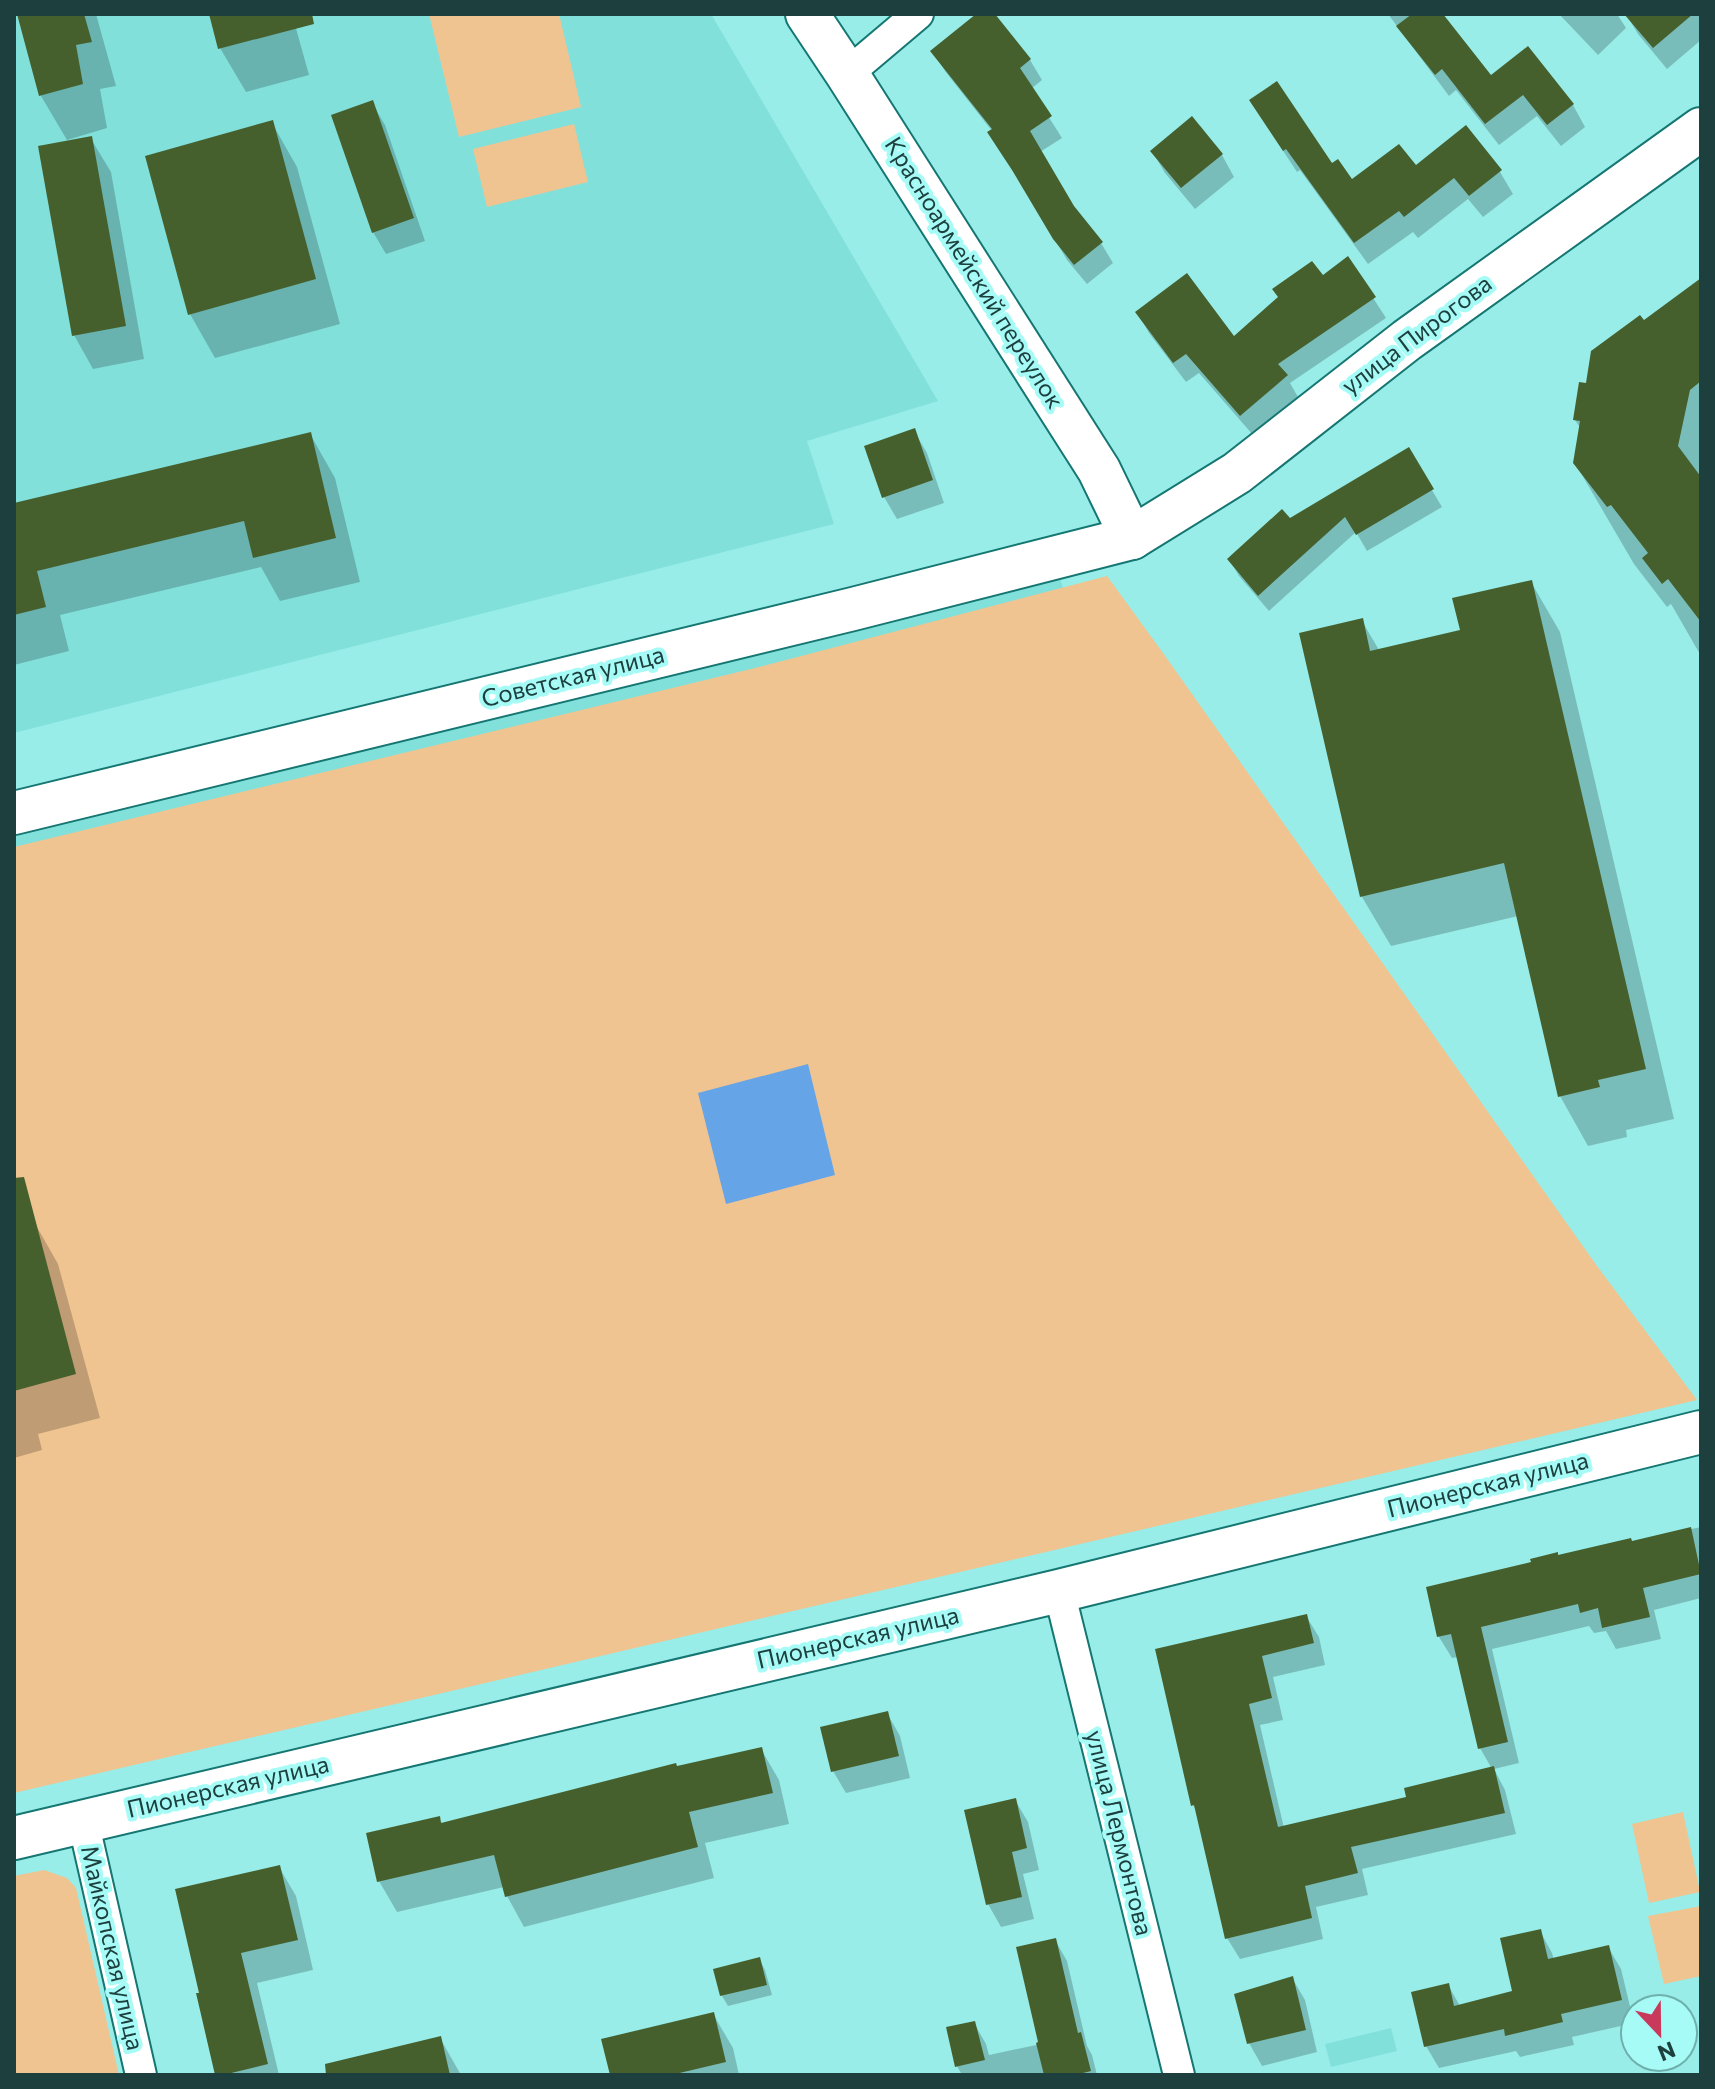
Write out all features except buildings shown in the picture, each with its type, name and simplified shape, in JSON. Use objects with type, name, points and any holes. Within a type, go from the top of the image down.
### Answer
[{"type":"street","name":"Красноармейский переулок","points":[[807,14],[1099,470],[1132,538]]},
{"type":"street","points":[[847,74],[918,14]]},
{"type":"street","name":"улица Пирогова","points":[[1132,538],[1237,473],[1407,340],[1701,129]]},
{"type":"street","name":"Советская улица","points":[[14,813],[1132,538]]},
{"type":"street","name":"Пионерская улица","points":[[14,1838],[1059,1591],[1701,1432]]},
{"type":"street","name":"улица Лермонтова","points":[[1059,1591],[1179,2075]]},
{"type":"street","name":"Майкопская улица","points":[[83,1821],[141,2075]]},
{"type":"shaded area","points":[[14,14],[711,14],[938,401],[807,441],[834,524],[14,733]]},
{"type":"shaded area","points":[[429,14],[559,14],[581,107],[459,137]]},
{"type":"shaded area","points":[[574,124],[588,182],[487,207],[473,149]]},
{"type":"shaded area","points":[[1053,557],[1079,637],[14,870],[14,792]]},
{"type":"shaded area","points":[[1107,576],[1597,1266],[1697,1400],[14,1793],[14,847],[755,668]]},
{"type":"shaded area","points":[[1683,1812],[1700,1892],[1649,1903],[1632,1824]]},
{"type":"shaded area","points":[[44,1870],[67,1878],[76,1888],[119,2075],[14,2075],[14,1876]]},
{"type":"shaded area","points":[[1701,1906],[1701,1976],[1664,1984],[1648,1916]]},
{"type":"shaded area","points":[[1391,2028],[1397,2051],[1331,2067],[1325,2044]]},
{"type":"water","points":[[808,1064],[835,1175],[726,1204],[698,1093]]}]
